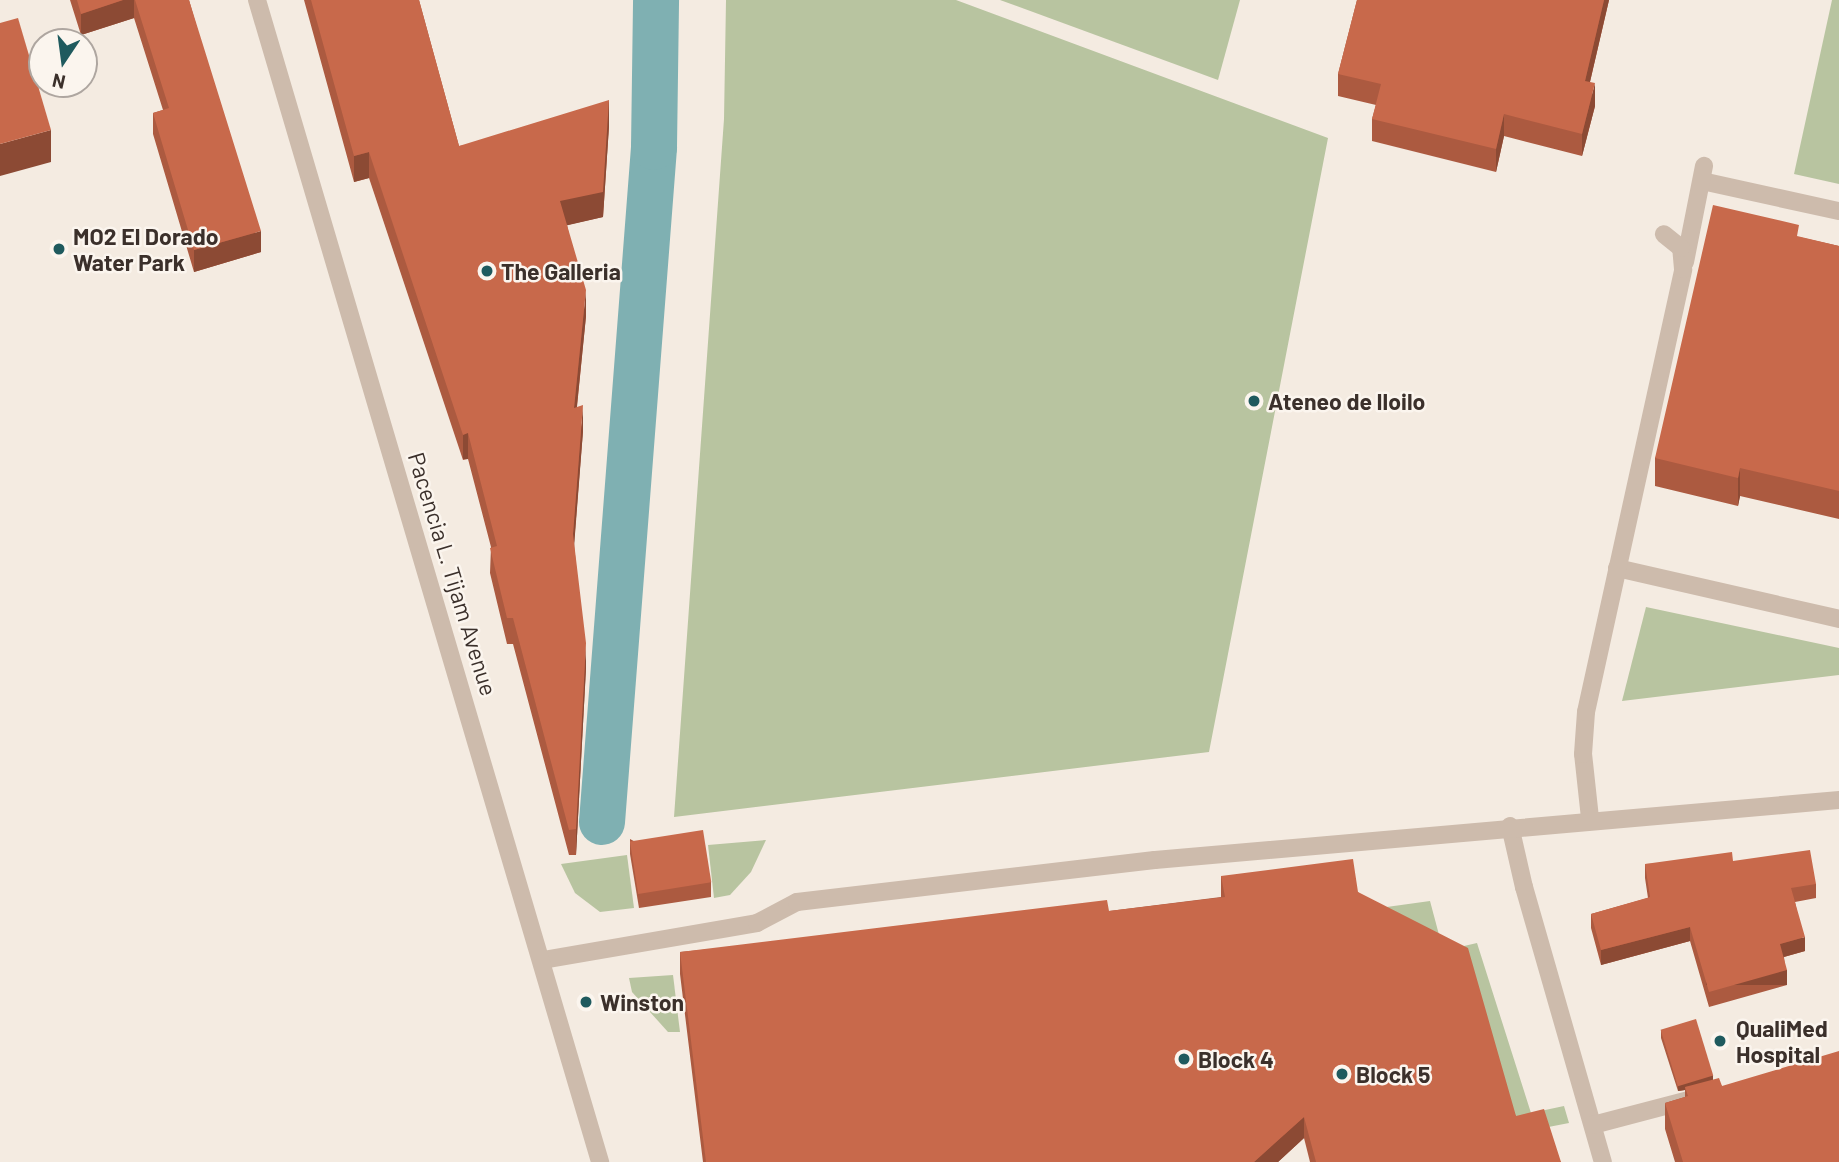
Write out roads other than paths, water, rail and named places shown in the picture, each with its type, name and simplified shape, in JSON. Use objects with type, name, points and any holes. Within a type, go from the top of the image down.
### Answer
[{"type":"street","name":"Pacencia L. Tijam Avenue","points":[[257,0],[600,1162]]},
{"type":"street","points":[[1590,818],[1584,729],[1703,173],[1839,211]]},
{"type":"street","points":[[1664,234],[1681,248],[1683,269]]},
{"type":"street","points":[[1617,568],[1839,619]]},
{"type":"street","points":[[542,960],[757,923],[797,902],[1155,860],[1510,825],[1839,800]]},
{"type":"street","points":[[1510,825],[1524,887],[1604,1162]]},
{"type":"street","points":[[1593,1125],[1712,1094]]},
{"type":"waterway","points":[[602,822],[654,147],[656,0]]},
{"type":"place","name":"MO2 El Dorado Water Park","points":[[59,249]]},
{"type":"place","name":"The Galleria","points":[[487,271]]},
{"type":"place","name":"Ateneo de Iloilo","points":[[1254,401]]},
{"type":"place","name":"Winston","points":[[586,1002]]},
{"type":"place","name":"QualiMed Hospital","points":[[1720,1041]]},
{"type":"place","name":"Block 4","points":[[1184,1059]]},
{"type":"place","name":"Block 5","points":[[1342,1074]]}]
